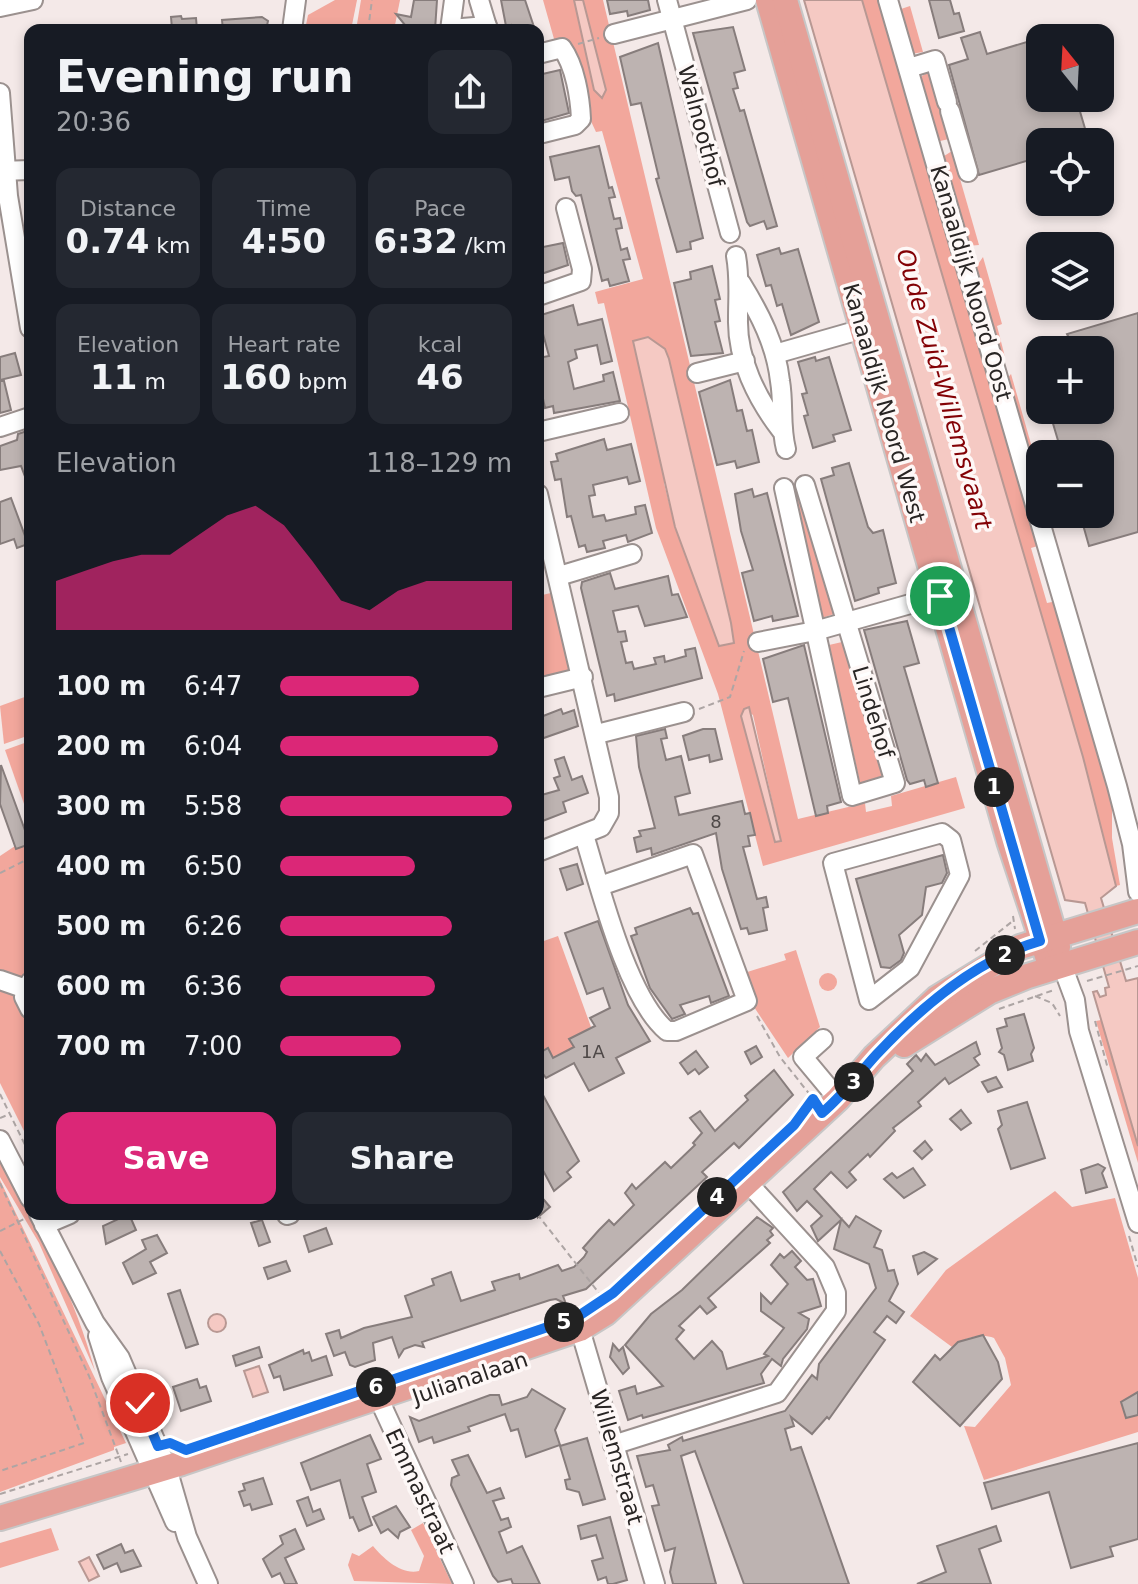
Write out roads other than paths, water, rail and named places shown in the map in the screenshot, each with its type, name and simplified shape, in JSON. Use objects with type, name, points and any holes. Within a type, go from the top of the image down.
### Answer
[{"type":"main road","name":"Kanaaldijk Noord West","points":[[768,0],[871,326]]},
{"type":"main road","name":"Kanaaldijk Noord West","points":[[785,0],[871,326],[1048,939],[1095,964]]},
{"type":"main road","name":"Julianalaan","points":[[866,1071],[874,1057],[937,998],[1020,947],[1138,911]]},
{"type":"main road","name":"Julianalaan","points":[[0,1518],[153,1464],[378,1397],[580,1329],[606,1313],[866,1071],[989,992],[1095,964]]},
{"type":"street","points":[[0,7],[33,0]]},
{"type":"street","points":[[293,24],[297,0]]},
{"type":"street","points":[[451,24],[454,0]]},
{"type":"street","points":[[479,0],[486,24]]},
{"type":"street","name":"Walnoothof","points":[[667,0],[730,233]]},
{"type":"street","points":[[607,36],[747,0]]},
{"type":"street","name":"Kanaaldijk Noord Oost","points":[[888,0],[1135,849],[1138,892]]},
{"type":"street","points":[[544,52],[562,48],[568,56],[581,119],[575,125],[544,133]]},
{"type":"street","points":[[909,68],[935,60],[968,172]]},
{"type":"street","points":[[0,93],[4,171],[24,297]]},
{"type":"street","points":[[932,150],[959,142]]},
{"type":"street","points":[[4,171],[24,170]]},
{"type":"street","points":[[544,294],[581,281],[582,269],[566,208]]},
{"type":"street","points":[[736,256],[741,283],[738,320],[745,361],[752,385],[781,430]]},
{"type":"street","points":[[741,283],[758,311],[775,354],[781,382],[781,430],[786,449]]},
{"type":"street","points":[[775,354],[871,326]]},
{"type":"street","points":[[697,373],[745,361]]},
{"type":"street","points":[[544,431],[619,413]]},
{"type":"street","points":[[0,427],[24,419]]},
{"type":"street","name":"Lindehof","points":[[784,488],[852,796],[895,783],[805,485]]},
{"type":"street","points":[[544,517],[597,734],[609,797],[609,813],[601,827],[544,850]]},
{"type":"street","points":[[559,576],[632,554]]},
{"type":"street","points":[[758,642],[815,631],[948,593]]},
{"type":"street","points":[[544,687],[583,677]]},
{"type":"street","points":[[597,734],[684,712]]},
{"type":"street","points":[[942,833],[951,840],[960,875],[910,968],[869,1000],[851,931],[833,863],[942,833]]},
{"type":"street","points":[[584,835],[600,886],[629,971],[659,1025],[667,1031],[747,1001],[693,854],[600,886]]},
{"type":"street","name":"Kanaaldijk Noord West","points":[[1095,964],[1075,1000],[1087,1026],[1138,1223]]},
{"type":"street","points":[[0,980],[24,985]]},
{"type":"street","points":[[823,1039],[803,1057],[830,1106]]},
{"type":"street","points":[[0,1140],[24,1186]]},
{"type":"street","points":[[613,1445],[777,1393],[836,1311],[836,1293],[825,1267],[747,1182]]},
{"type":"street","points":[[37,1220],[95,1323],[120,1358],[153,1464]]},
{"type":"street","points":[[95,1323],[103,1357],[208,1584]]},
{"type":"street","name":"Willemstraat","points":[[580,1329],[655,1584]]},
{"type":"street","name":"Emmastraat","points":[[378,1397],[464,1584]]},
{"type":"water","points":[[574,0],[583,0],[606,90],[602,98],[594,90]]},
{"type":"water","name":"Oude Zuid-Willemsvaart","points":[[804,0],[862,0],[1083,757],[1116,886],[1101,898],[1126,981],[1138,978],[1138,1146],[1093,992],[1097,991],[1100,997],[1106,995],[1105,988],[1109,987],[1085,903],[1065,900]]},
{"type":"water","points":[[648,337],[665,349],[669,359],[734,643],[719,646],[675,527],[633,341]]},
{"type":"water","points":[[749,707],[781,841],[775,842],[741,716],[744,709]]},
{"type":"water","points":[[217,1314],[226,1323],[217,1332],[208,1323]]},
{"type":"water","points":[[259,1366],[268,1392],[253,1397],[244,1371]]},
{"type":"water","points":[[89,1557],[99,1576],[89,1581],[79,1562]]}]
